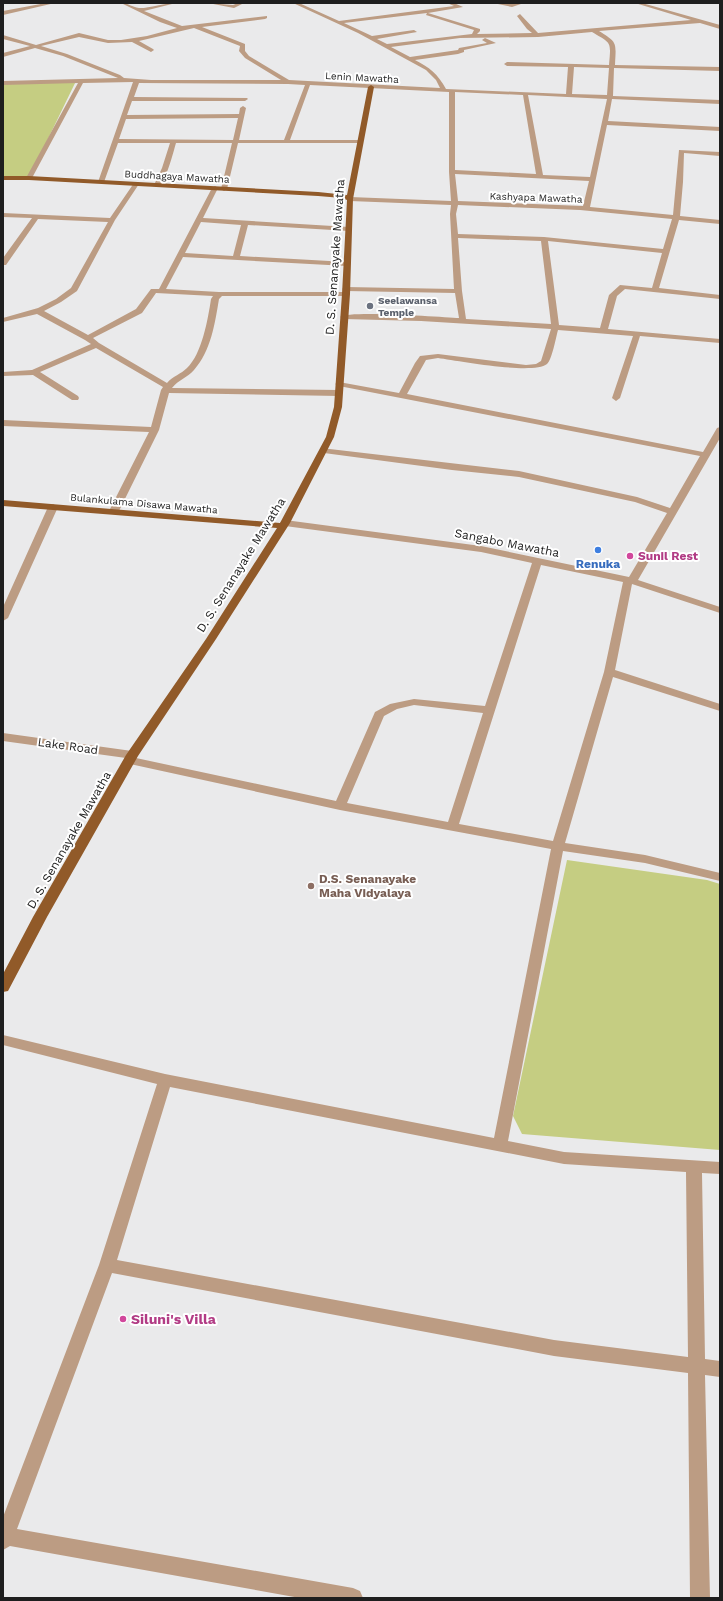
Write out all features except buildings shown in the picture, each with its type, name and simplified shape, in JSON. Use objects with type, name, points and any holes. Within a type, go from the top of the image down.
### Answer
[{"type":"main road","name":"D. S. Senanayake Mawatha","points":[[3,987],[40,917],[131,758],[211,639],[284,525],[324,450],[338,407],[346,291],[350,199],[371,87]]},
{"type":"main road","name":"Buddhagaya Mawatha","points":[[3,178],[29,178],[335,195],[350,199]]},
{"type":"main road","name":"Bulankulama Disawa Mawatha","points":[[3,502],[284,525]]},
{"type":"street","points":[[3,13],[53,3]]},
{"type":"street","points":[[123,3],[182,28]]},
{"type":"street","points":[[139,10],[174,3]]},
{"type":"street","points":[[210,3],[234,7],[242,3]]},
{"type":"street","points":[[295,3],[372,38],[409,60],[428,69],[438,79],[444,90]]},
{"type":"street","points":[[339,22],[423,13],[461,7],[450,3]]},
{"type":"street","points":[[495,3],[512,6],[522,3]]},
{"type":"street","points":[[637,3],[720,27]]},
{"type":"street","points":[[423,13],[478,30],[470,35]]},
{"type":"street","points":[[520,16],[529,28],[538,35]]},
{"type":"street","points":[[3,55],[79,35],[90,36],[107,41],[131,40],[163,34],[182,28],[265,17]]},
{"type":"street","points":[[386,46],[470,35],[538,35],[702,21]]},
{"type":"street","points":[[194,26],[243,45],[242,52],[247,57],[288,82]]},
{"type":"street","points":[[586,209],[591,179],[610,97],[613,45],[611,41],[593,30]]},
{"type":"street","points":[[372,38],[414,32]]},
{"type":"street","points":[[409,60],[458,52],[462,51],[461,49],[493,43],[470,35]]},
{"type":"street","points":[[3,36],[65,55],[118,76],[123,80]]},
{"type":"street","points":[[131,40],[150,50]]},
{"type":"street","points":[[507,64],[720,69]]},
{"type":"street","points":[[569,95],[571,66]]},
{"type":"street","name":"Lenin Mawatha","points":[[3,82],[81,82],[123,80],[136,82],[248,87],[288,82],[720,102]]},
{"type":"street","points":[[29,178],[81,82]]},
{"type":"street","points":[[101,182],[136,82]]},
{"type":"street","points":[[287,141],[308,84]]},
{"type":"street","points":[[224,189],[248,87]]},
{"type":"street","points":[[452,90],[452,172],[455,204],[453,214],[458,292],[463,321]]},
{"type":"street","points":[[525,93],[540,176]]},
{"type":"street","points":[[130,100],[245,99]]},
{"type":"street","points":[[124,117],[241,116]]},
{"type":"street","points":[[604,123],[720,129]]},
{"type":"street","points":[[115,141],[360,142]]},
{"type":"street","points":[[157,185],[174,142]]},
{"type":"street","points":[[655,290],[676,218],[680,182],[681,151],[720,154]]},
{"type":"street","points":[[452,172],[591,179]]},
{"type":"street","points":[[3,320],[38,311],[64,298],[74,289],[112,220],[136,184]]},
{"type":"street","points":[[161,292],[215,188]]},
{"type":"street","name":"Kashyapa Mawatha","points":[[350,199],[586,209],[720,222]]},
{"type":"street","points":[[3,215],[36,217],[64,216],[112,220]]},
{"type":"street","points":[[3,263],[36,217]]},
{"type":"street","points":[[198,220],[349,229]]},
{"type":"street","points":[[236,258],[245,223]]},
{"type":"street","points":[[455,236],[544,239],[666,251]]},
{"type":"street","points":[[402,396],[419,362],[423,358],[431,356],[526,367],[538,366],[545,362],[555,327],[544,239]]},
{"type":"street","points":[[179,255],[347,264]]},
{"type":"street","points":[[603,331],[613,295],[623,287],[720,297]]},
{"type":"street","points":[[88,338],[139,311],[154,291],[219,294],[346,291],[458,292]]},
{"type":"street","points":[[114,511],[155,430],[166,388],[190,370],[198,361],[210,330],[215,299],[219,294]]},
{"type":"street","points":[[38,311],[88,338],[96,345],[166,388],[339,389],[402,396],[706,455]]},
{"type":"street","points":[[344,317],[372,316],[463,321],[720,341]]},
{"type":"street","points":[[616,398],[638,334]]},
{"type":"street","points":[[3,374],[22,374],[34,372],[96,345]]},
{"type":"street","points":[[34,372],[75,398]]},
{"type":"street","points":[[3,423],[155,430]]},
{"type":"street","points":[[500,1146],[558,846],[609,672],[630,581],[673,512],[720,430]]},
{"type":"street","points":[[324,450],[520,474],[637,500],[673,512]]},
{"type":"street","points":[[3,618],[53,506]]},
{"type":"street","name":"Sangabo Mawatha","points":[[284,525],[481,549],[630,581],[720,610]]},
{"type":"street","points":[[452,826],[537,561]]},
{"type":"street","points":[[609,672],[720,708]]},
{"type":"street","points":[[340,806],[379,714],[394,706],[414,702],[489,710]]},
{"type":"street","name":"Lake Road","points":[[3,737],[131,758],[340,806],[558,846],[646,859],[720,877]]},
{"type":"street","points":[[3,1040],[165,1080],[564,1158],[720,1168]]},
{"type":"street","points":[[165,1080],[107,1265],[4,1539],[353,1598]]},
{"type":"street","points":[[694,1166],[700,1598]]},
{"type":"street","points":[[107,1265],[554,1348],[720,1369]]},
{"type":"green space","points":[[76,81],[29,178],[3,178],[3,82]]},
{"type":"green space","points":[[567,860],[707,880],[720,884],[720,1150],[522,1134],[513,1116]]},
{"type":"place","name":"Seelawansa Temple","points":[[370,306]]},
{"type":"place","name":"Renuka","points":[[598,550]]},
{"type":"place","name":"Sunil Rest","points":[[630,556]]},
{"type":"place","name":"D.S. Senanayake Maha Vidyalaya","points":[[311,886]]},
{"type":"place","name":"Siluni's Villa","points":[[123,1319]]}]
